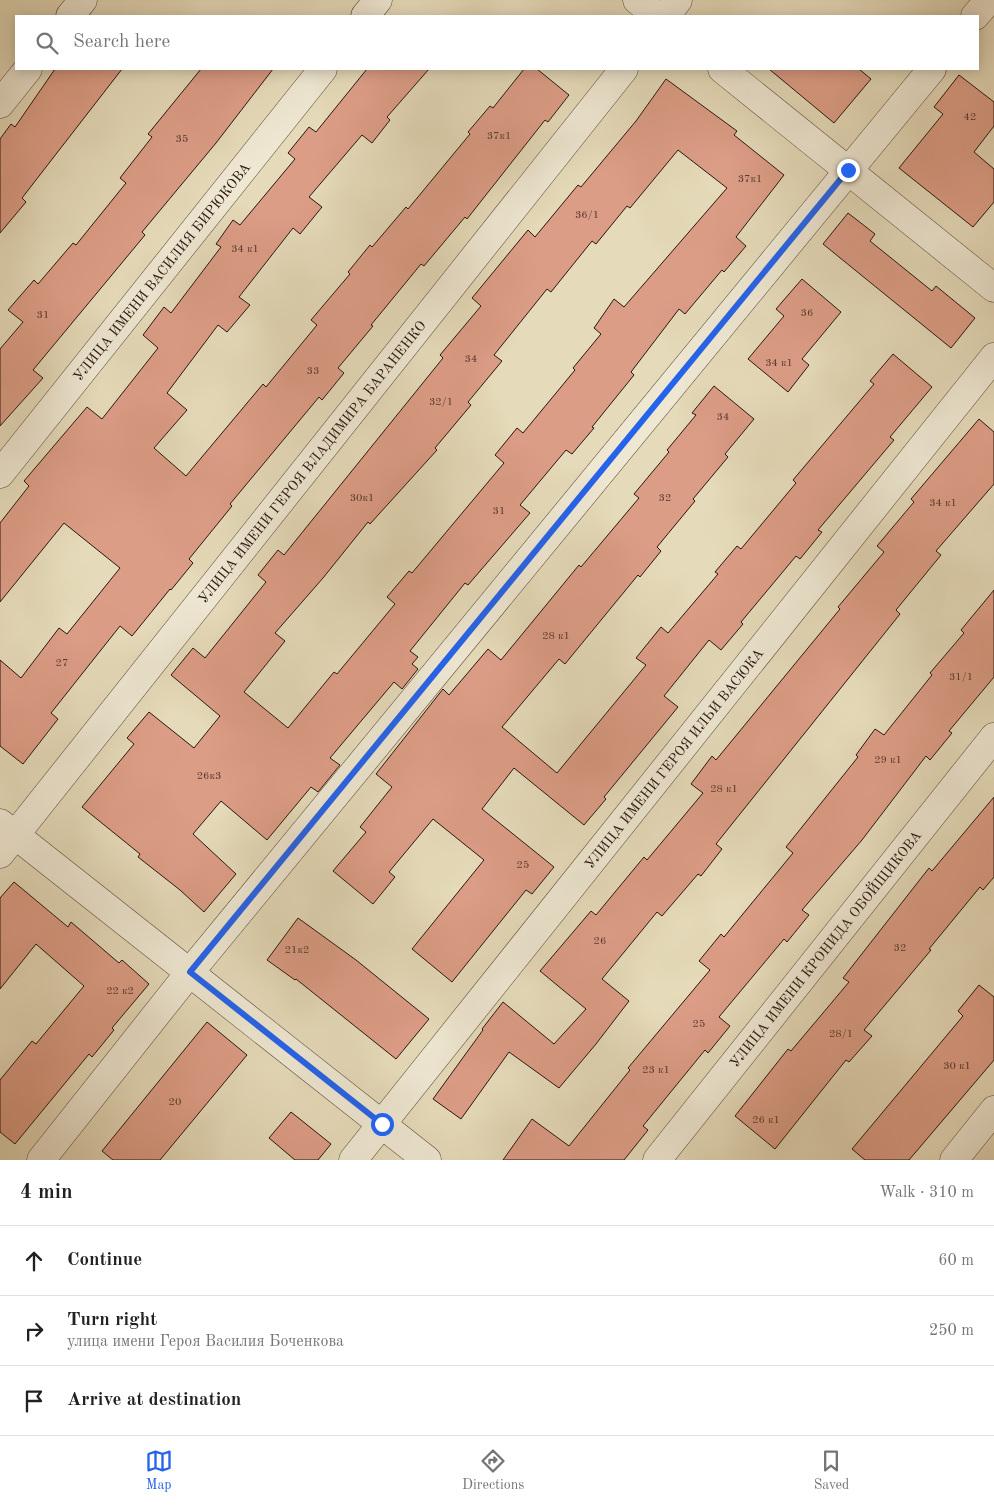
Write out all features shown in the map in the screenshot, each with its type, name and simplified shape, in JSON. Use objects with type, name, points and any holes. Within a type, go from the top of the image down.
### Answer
[{"type":"street","points":[[71,15],[83,0]]},
{"type":"street","points":[[366,15],[378,0]]},
{"type":"street","points":[[637,0],[656,15]]},
{"type":"street","points":[[667,15],[678,0]]},
{"type":"street","points":[[976,15],[988,0]]},
{"type":"street","points":[[0,104],[27,70]]},
{"type":"street","name":"УЛИЦА ИМЕНИ ВАСИЛИЯ БИРЮКОВА","points":[[0,474],[322,70]]},
{"type":"street","name":"УЛИЦА ИМЕНИ ГЕРОЯ ВЛАДИМИРА БАРАНЕНКО","points":[[5,837],[623,70]]},
{"type":"street","points":[[723,70],[994,288]]},
{"type":"street","points":[[41,1160],[190,972],[931,70]]},
{"type":"street","name":"УЛИЦА ИМЕНИ ГЕРОЯ ИЛЬИ ВАСЮКА","points":[[353,1160],[994,356]]},
{"type":"street","name":"УЛИЦА ИМЕНИ КРОНИДА ОБОЙЩИКОВА","points":[[657,1160],[994,737]]},
{"type":"street","points":[[5,837],[190,972],[427,1160]]},
{"type":"street","points":[[954,1160],[994,1110]]},
{"type":"building","points":[[54,70],[121,70],[22,198],[26,202],[0,233],[0,139],[11,124],[15,127]]},
{"type":"building","points":[[200,70],[272,70],[216,143],[142,232],[145,235],[33,370],[43,378],[0,426],[0,349],[23,322],[8,310],[34,280],[38,284],[73,243],[76,245],[126,183],[120,178],[152,137],[148,134]]},
{"type":"building","points":[[366,70],[428,70],[387,117],[390,120],[372,143],[362,135],[309,197],[322,207],[300,234],[293,228],[239,297],[250,305],[227,332],[218,325],[167,393],[187,410],[154,448],[186,476],[263,384],[266,387],[317,325],[311,320],[350,274],[348,272],[370,245],[372,247],[406,207],[408,209],[470,134],[468,132],[490,106],[493,108],[523,70],[538,70],[569,95],[548,122],[545,120],[467,219],[465,217],[424,266],[421,264],[371,325],[373,326],[338,368],[344,373],[322,400],[319,397],[230,504],[232,506],[189,559],[193,563],[171,590],[132,636],[120,626],[51,713],[58,719],[23,764],[0,746],[0,660],[21,678],[59,628],[67,634],[120,568],[64,523],[0,602],[0,523],[29,486],[24,481],[87,407],[102,419],[158,348],[143,335],[164,307],[171,313],[221,247],[216,244],[233,220],[240,225],[295,159],[288,153],[309,127],[316,132]]},
{"type":"building","points":[[770,70],[860,70],[871,79],[834,123]]},
{"type":"building","points":[[959,75],[994,102],[994,126],[974,152],[994,169],[994,202],[973,227],[899,168],[943,114],[934,107]]},
{"type":"building","points":[[666,79],[737,131],[734,135],[784,175],[736,237],[746,246],[724,272],[722,270],[685,314],[679,309],[631,372],[634,375],[592,427],[594,428],[572,454],[566,450],[520,505],[530,513],[468,585],[465,583],[410,651],[418,657],[412,664],[418,669],[402,689],[394,682],[330,758],[340,765],[318,792],[311,787],[267,840],[221,801],[193,834],[236,874],[204,912],[180,890],[138,857],[140,854],[82,807],[134,744],[127,738],[149,712],[194,748],[220,716],[171,675],[193,648],[205,658],[266,582],[258,575],[278,550],[284,555],[443,358],[440,355],[481,306],[472,298],[528,230],[535,237],[578,185],[581,187],[636,121]],"holes":[[[678,150],[727,188],[624,307],[614,299],[594,328],[601,334],[573,368],[575,370],[523,433],[517,428],[495,455],[504,463],[412,573],[409,571],[387,597],[395,604],[337,674],[334,672],[288,728],[244,692],[285,641],[275,633],[368,522],[370,524],[437,450],[435,448],[471,405],[468,402],[502,361],[494,355],[547,289],[551,292],[592,241],[596,244],[627,206],[630,208]]]},
{"type":"building","points":[[848,213],[875,234],[870,241],[932,291],[936,286],[975,318],[951,348],[823,244]]},
{"type":"building","points":[[802,279],[841,312],[802,359],[809,365],[788,392],[748,359],[784,316],[776,309]]},
{"type":"building","points":[[893,354],[932,387],[890,437],[894,440],[818,530],[822,532],[800,559],[796,556],[741,622],[743,624],[721,650],[709,640],[664,696],[678,707],[604,797],[606,799],[584,825],[514,768],[482,809],[554,867],[532,894],[526,890],[452,982],[412,949],[484,860],[433,819],[389,872],[395,877],[373,904],[333,871],[366,832],[360,827],[392,787],[376,774],[443,689],[449,695],[488,649],[501,660],[579,565],[581,567],[639,498],[634,494],[669,452],[667,450],[696,415],[692,413],[714,386],[754,419],[725,454],[728,457],[693,499],[695,501],[657,547],[661,551],[640,577],[638,575],[565,664],[559,659],[502,727],[557,773],[646,665],[636,658],[661,627],[668,633],[718,574],[715,572],[737,546],[741,549],[796,483],[793,480],[874,384],[870,381]]},
{"type":"building","points":[[979,419],[994,432],[994,484],[936,551],[941,555],[896,610],[900,614],[716,844],[722,849],[701,876],[698,874],[662,916],[657,912],[602,979],[629,1001],[596,1044],[559,1088],[509,1052],[461,1119],[433,1099],[503,1002],[554,1044],[586,1009],[540,971],[591,911],[596,915],[644,857],[647,860],[703,793],[691,784],[712,756],[716,760],[840,609],[838,607],[884,552],[877,546],[914,502],[911,499]]},
{"type":"building","points":[[994,590],[994,677],[949,731],[952,733],[930,760],[926,756],[862,840],[802,910],[809,915],[787,942],[784,939],[719,1017],[730,1026],[708,1053],[705,1050],[643,1126],[648,1130],[624,1160],[503,1160],[532,1119],[569,1146],[630,1070],[628,1068],[710,970],[699,961],[721,934],[724,937],[793,853],[786,847],[858,757],[856,755],[875,729],[884,735],[932,675],[930,673],[964,633],[961,630]]},
{"type":"building","points":[[994,797],[994,877],[983,890],[980,887],[929,949],[931,950],[864,1030],[872,1036],[849,1062],[846,1060],[775,1149],[735,1116],[788,1049],[791,1051],[849,982],[843,978],[929,868],[932,871]]},
{"type":"building","points":[[14,882],[68,927],[71,922],[119,963],[122,960],[149,984],[112,1028],[114,1030],[92,1057],[89,1054],[15,1144],[0,1132],[0,1080],[32,1041],[36,1044],[84,986],[36,944],[0,989],[0,898]]},
{"type":"building","points":[[298,918],[356,960],[429,1019],[396,1059],[296,979],[267,960]]},
{"type":"building","points":[[979,985],[994,997],[994,1060],[909,1160],[865,1160],[852,1149],[963,1016],[958,1011]]},
{"type":"building","points":[[207,1022],[247,1055],[160,1160],[113,1160],[102,1151]]},
{"type":"building","points":[[291,1112],[331,1144],[318,1160],[295,1160],[269,1138]]},
{"type":"route","points":[[382,1124],[190,972],[848,170]]}]
